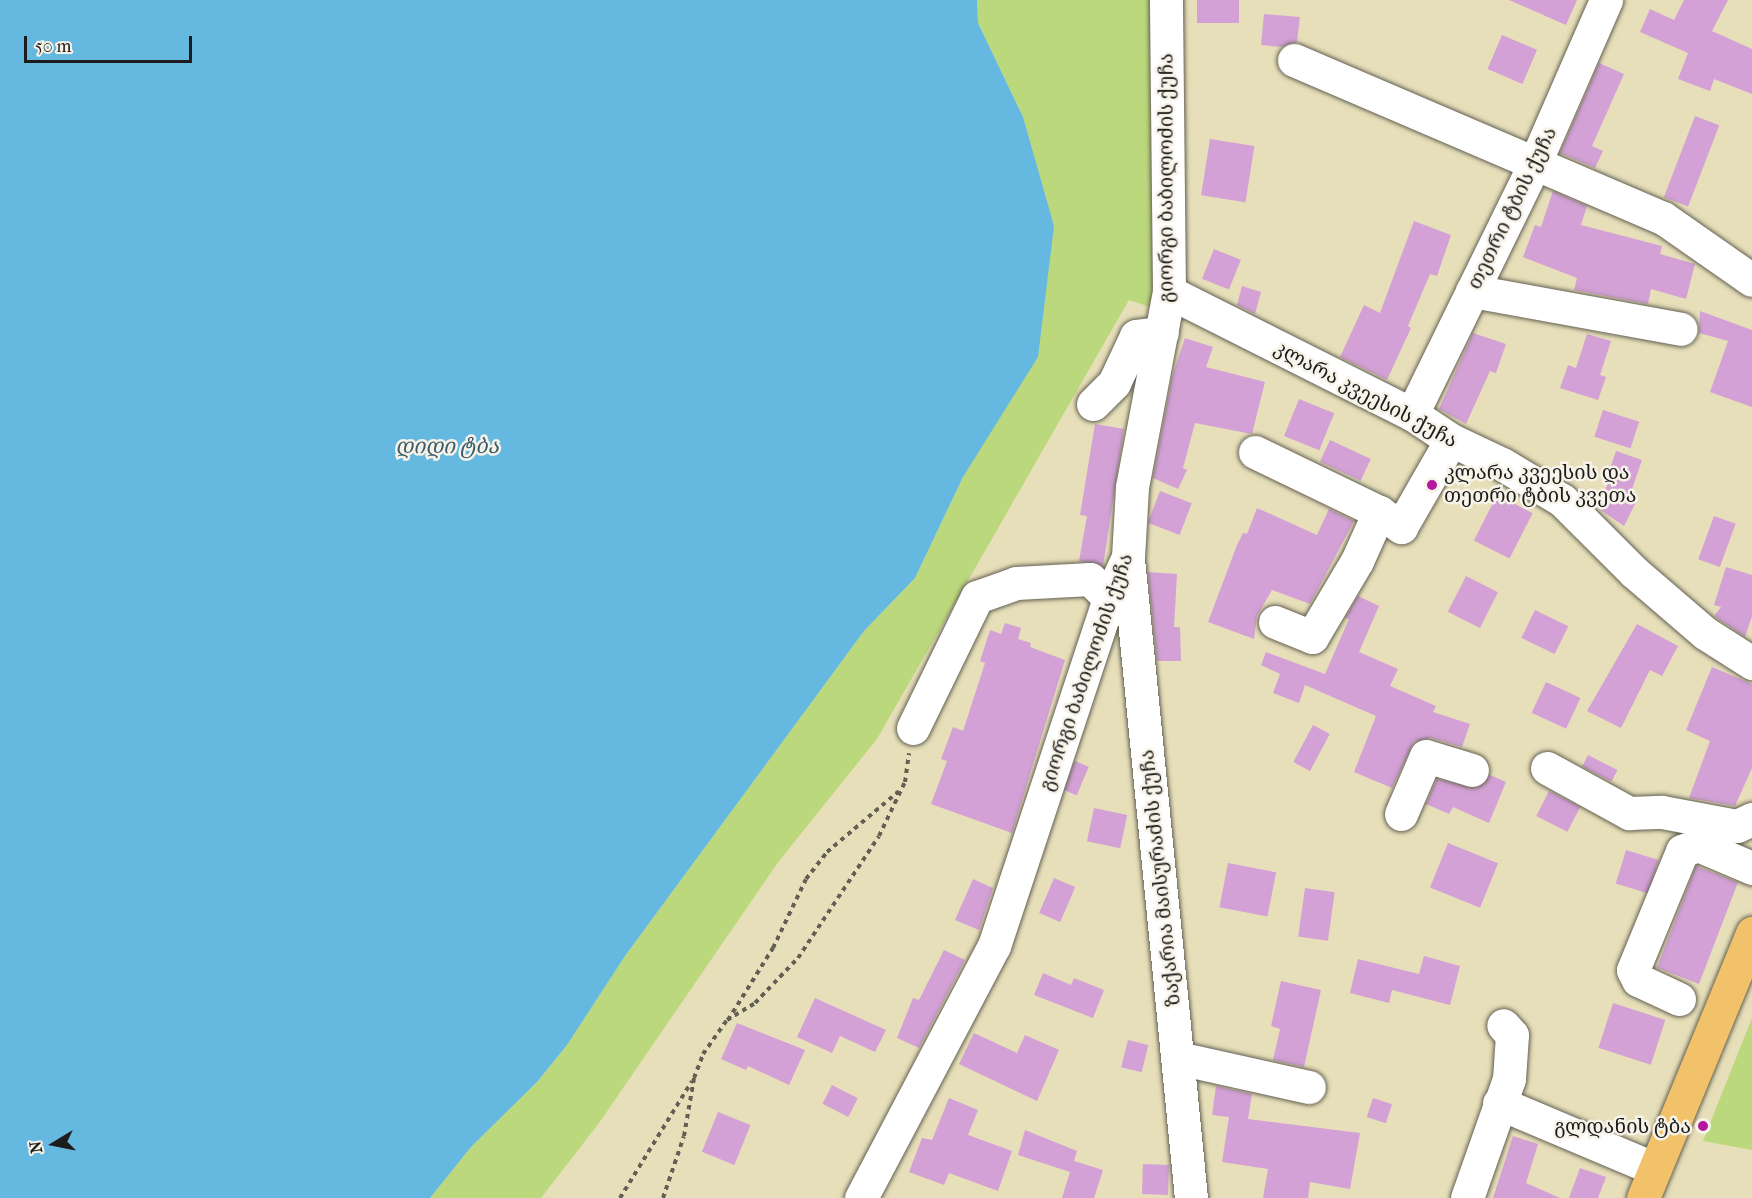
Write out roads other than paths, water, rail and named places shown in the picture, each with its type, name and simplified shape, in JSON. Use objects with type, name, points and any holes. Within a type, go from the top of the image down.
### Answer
[{"type":"main road","points":[[1649,1183],[1752,933]]},
{"type":"street","name":"გიორგი ბაბილოძის ქუჩა","points":[[861,1198],[994,946],[1109,598],[1128,557],[1132,487],[1169,292],[1166,0]]},
{"type":"street","name":"თეთრი ტბის ქუჩა","points":[[1412,414],[1534,165],[1606,0]]},
{"type":"street","points":[[1294,60],[1663,219],[1752,280]]},
{"type":"street","points":[[1472,291],[1681,329]]},
{"type":"street","name":"კლარა კვეესის ქუჩა","points":[[1169,292],[1412,414],[1451,440],[1502,464],[1562,500],[1661,595],[1705,633],[1752,663]]},
{"type":"street","points":[[1093,404],[1114,383],[1136,336],[1162,333]]},
{"type":"street","points":[[1255,452],[1379,512],[1401,527],[1451,440]]},
{"type":"street","points":[[1275,622],[1312,637],[1357,561],[1379,512]]},
{"type":"street","name":"ზაქარია მაისურაძის ქუჩა","points":[[1128,557],[1191,1198]]},
{"type":"street","points":[[913,728],[977,597],[1016,583],[1090,579],[1109,598]]},
{"type":"street","points":[[1401,813],[1426,756],[1472,770]]},
{"type":"street","points":[[1547,768],[1629,813],[1662,812],[1737,826],[1752,819]]},
{"type":"street","points":[[1679,999],[1638,980],[1633,970],[1682,851],[1698,845],[1752,868]]},
{"type":"street","points":[[1467,1198],[1509,1079],[1513,1055],[1512,1035],[1503,1025]]},
{"type":"street","points":[[1178,1059],[1308,1087]]},
{"type":"street","points":[[1499,1103],[1649,1183]]},
{"type":"water","name":"დიდი ტბა","points":[[0,0],[977,0],[978,23],[1023,117],[1054,226],[1038,357],[963,477],[915,578],[864,631],[625,956],[567,1045],[537,1082],[471,1147],[430,1198],[0,1198]]},
{"type":"place","name":"კლარა კვეესის და თეთრი ტბის კვეთა","points":[[1432,485]]},
{"type":"place","name":"გლდანის ტბა","points":[[1703,1126]]}]
